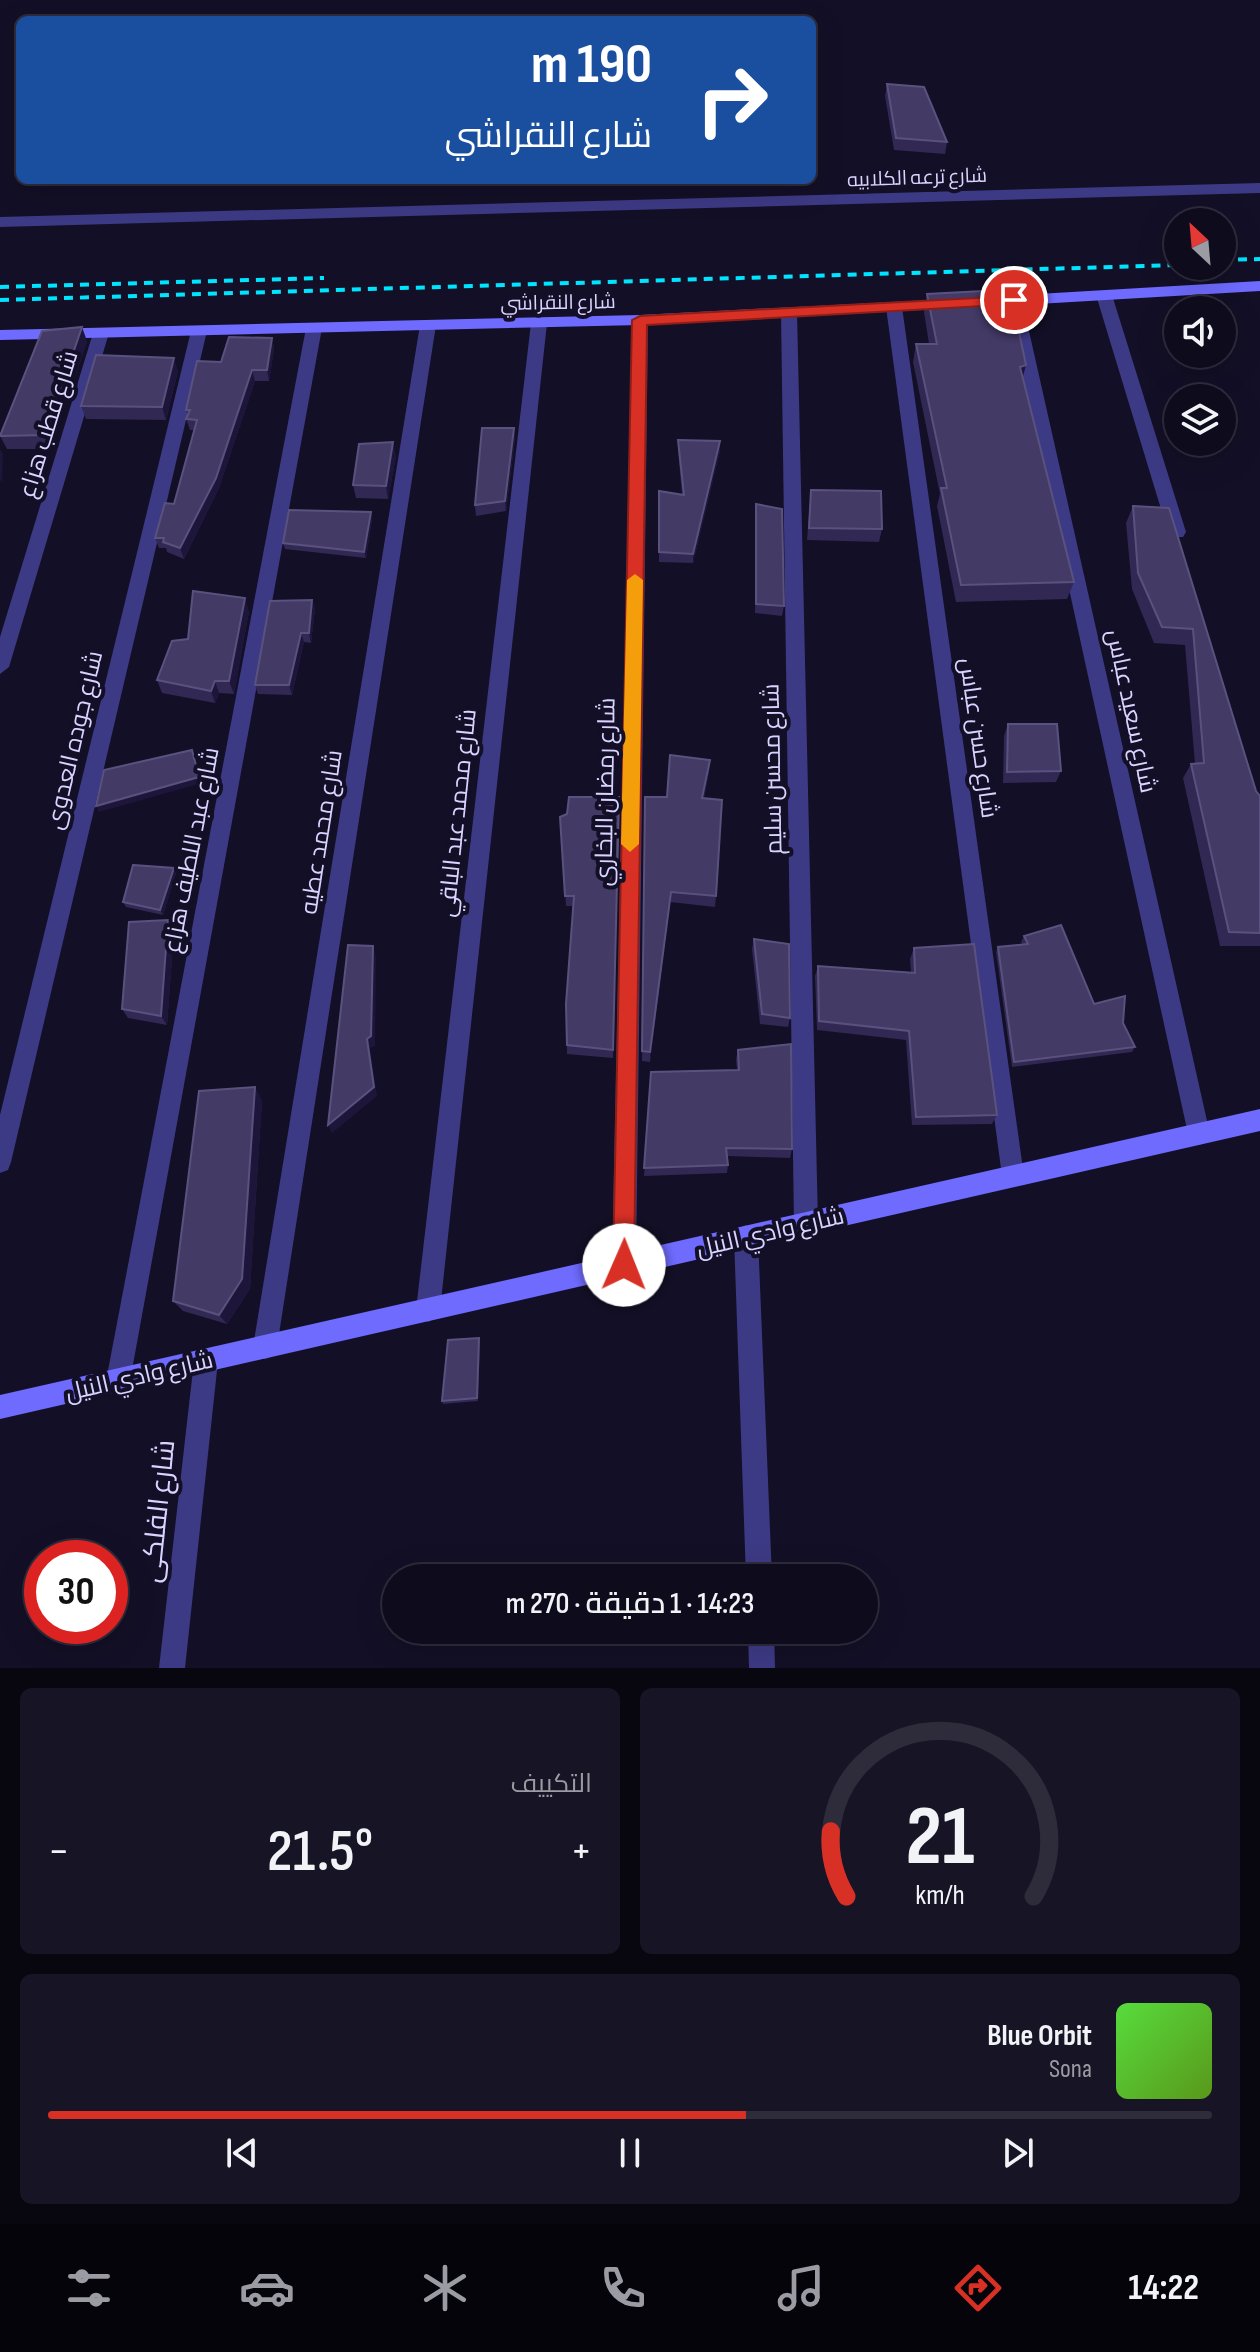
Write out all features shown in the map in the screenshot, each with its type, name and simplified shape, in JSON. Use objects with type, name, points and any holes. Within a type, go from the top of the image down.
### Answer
[{"type":"street","name":"شارع ترعه الكلابيه","points":[[0,222],[1260,188]]},
{"type":"street","name":"شارع النقراشي","points":[[0,335],[640,320],[1260,286]]},
{"type":"street","points":[[1104,295],[1182,550]]},
{"type":"street","name":"شارع سعيد عباس","points":[[1014,300],[1199,1134]]},
{"type":"street","name":"شارع حسن عباس","points":[[894,307],[1013,1176]]},
{"type":"street","name":"شارع محسن سليم","points":[[789,313],[806,1224]]},
{"type":"street","name":"شارع رمضان البخاري","points":[[624,1265],[640,320]]},
{"type":"street","name":"شارع محمد عبد الباقي","points":[[428,1310],[539,323]]},
{"type":"street","name":"شارع محمد عطيه","points":[[265,1347],[428,325]]},
{"type":"street","name":"شارع عبد اللطيف هزاع","points":[[118,1381],[314,328]]},
{"type":"street","name":"شارع جوده العدوى","points":[[0,1162],[199,331]]},
{"type":"street","name":"شارع قطب هزاع","points":[[0,667],[101,333]]},
{"type":"street","name":"شارع وادي النيل","points":[[0,1407],[1260,1120]]},
{"type":"street","points":[[746,1237],[758,1564]]},
{"type":"street","name":"شارع الفلكى","points":[[172,1668],[206,1361]]},
{"type":"street","points":[[761,1644],[762,1668]]},
{"type":"building","points":[[887,84],[924,87],[947,142],[896,138]]},
{"type":"building","points":[[983,291],[984,295],[1011,295],[1026,365],[1020,367],[1074,582],[961,585],[941,488],[947,488],[916,344],[937,344],[927,294]]},
{"type":"building","points":[[82,327],[45,435],[0,436],[42,331]]},
{"type":"building","points":[[229,337],[272,338],[267,370],[252,370],[216,478],[180,548],[163,542],[164,538],[155,538],[165,503],[174,504],[197,420],[186,419],[190,410],[186,410],[197,361],[221,362]]},
{"type":"building","points":[[96,355],[174,358],[162,407],[81,406]]},
{"type":"building","points":[[482,428],[514,428],[505,501],[475,505]]},
{"type":"building","points":[[678,440],[720,441],[693,554],[659,552],[659,491],[684,495]]},
{"type":"building","points":[[393,442],[386,486],[353,485],[359,444]]},
{"type":"building","points":[[811,490],[881,491],[882,529],[809,528]]},
{"type":"building","points":[[756,504],[782,509],[784,606],[756,604]]},
{"type":"building","points":[[1133,506],[1169,508],[1260,796],[1260,933],[1229,932],[1191,764],[1204,763],[1193,629],[1162,627],[1138,573]]},
{"type":"building","points":[[289,510],[371,512],[364,552],[283,543]]},
{"type":"building","points":[[193,591],[245,598],[229,681],[215,681],[211,691],[157,680],[172,641],[188,639]]},
{"type":"building","points":[[312,600],[309,633],[301,633],[289,685],[255,685],[270,601]]},
{"type":"building","points":[[1008,724],[1057,724],[1061,771],[1007,772]]},
{"type":"building","points":[[192,750],[199,777],[96,806],[104,770]]},
{"type":"building","points":[[670,755],[710,760],[702,798],[722,800],[716,896],[671,892],[650,1052],[642,1051],[645,797],[667,797]]},
{"type":"building","points":[[569,797],[619,797],[613,1050],[567,1045],[566,1004],[574,896],[565,896],[560,817],[567,814]]},
{"type":"building","points":[[133,865],[174,868],[160,910],[123,902]]},
{"type":"building","points":[[168,920],[161,1016],[122,1009],[129,922]]},
{"type":"building","points":[[1061,925],[1094,1004],[1125,996],[1123,1023],[1135,1047],[1014,1062],[998,947],[1028,944],[1024,936]]},
{"type":"building","points":[[754,939],[789,944],[790,1018],[762,1014]]},
{"type":"building","points":[[974,944],[997,1115],[916,1117],[909,1031],[819,1021],[818,966],[915,973],[914,948]]},
{"type":"building","points":[[348,945],[373,946],[371,1036],[367,1039],[374,1087],[328,1125]]},
{"type":"building","points":[[791,1044],[792,1149],[726,1148],[728,1165],[644,1168],[651,1072],[739,1070],[738,1050]]},
{"type":"building","points":[[255,1087],[242,1279],[219,1315],[173,1301],[199,1091]]},
{"type":"building","points":[[479,1338],[477,1398],[442,1401],[448,1340]]},
{"type":"railway","points":[[1236,260],[1260,259]]},
{"type":"railway","points":[[0,300],[1164,265]]},
{"type":"railway","points":[[0,287],[324,278]]},
{"type":"slow traffic","points":[[630,844],[635,580]]},
{"type":"route","points":[[624,1265],[640,320],[1014,300]]}]
